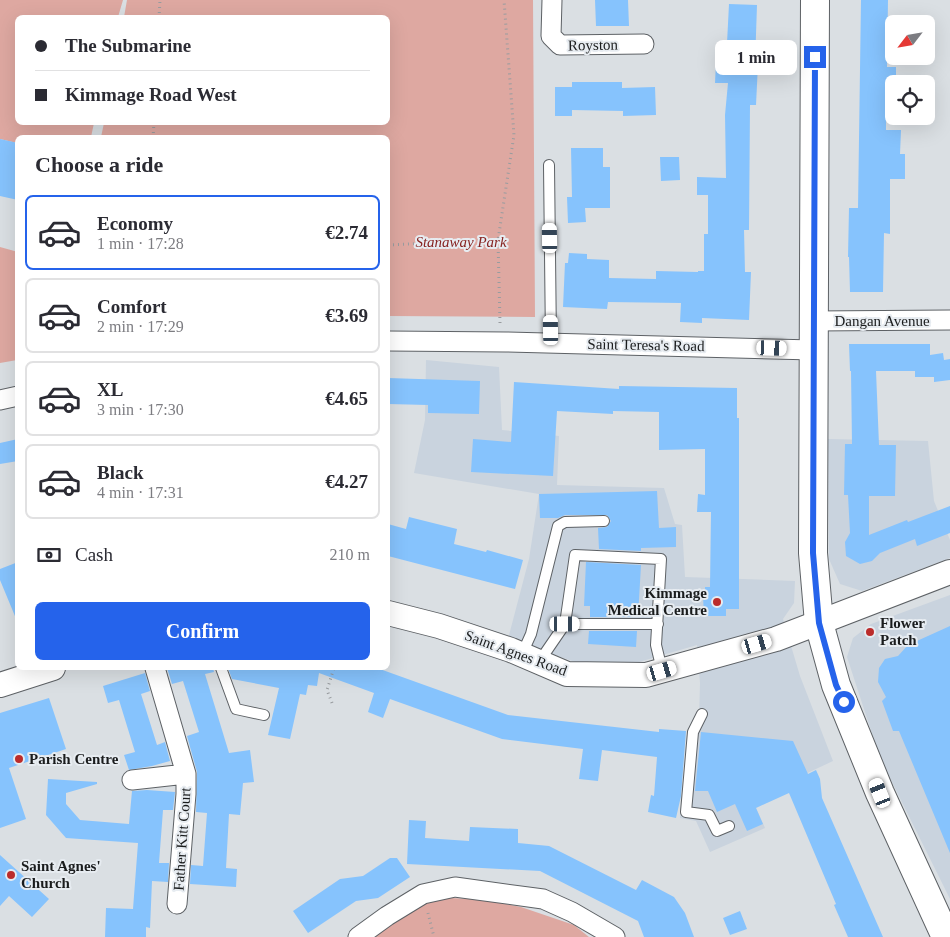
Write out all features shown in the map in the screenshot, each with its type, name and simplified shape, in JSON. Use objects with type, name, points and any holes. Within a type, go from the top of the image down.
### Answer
[{"type":"main road","points":[[815,0],[813,553],[819,623],[836,685],[880,793],[946,937]]},
{"type":"street","name":"Royston","points":[[552,0],[552,36],[560,45],[644,44]]},
{"type":"street","name":"Dangan Avenue","points":[[814,322],[950,320]]},
{"type":"street","name":"Saint Teresa's Road","points":[[390,341],[814,350]]},
{"type":"street","points":[[0,400],[15,397]]},
{"type":"street","name":"Saint Agnes Road","points":[[390,614],[439,626],[530,658],[567,674],[646,675],[776,639],[950,572]]},
{"type":"street","points":[[0,685],[47,670]]},
{"type":"street","name":"Father Kitt Court","points":[[156,670],[186,774],[177,904]]},
{"type":"street","name":"Father Kitt Court","points":[[132,780],[186,774]]},
{"type":"street","points":[[358,937],[387,916],[423,894],[455,887],[543,899],[572,912],[615,937]]},
{"type":"lane","points":[[549,165],[551,343]]},
{"type":"lane","points":[[530,658],[531,634],[558,526],[565,522],[604,521]]},
{"type":"lane","points":[[530,658],[565,624],[575,555],[661,558],[656,645],[662,671]]},
{"type":"lane","points":[[565,624],[658,624]]},
{"type":"lane","points":[[222,670],[236,709],[264,715]]},
{"type":"lane","points":[[702,714],[693,732],[686,812],[709,815],[718,831],[729,826]]},
{"type":"path","points":[[160,0],[160,15]]},
{"type":"path","points":[[500,326],[498,240],[514,134],[504,0]]},
{"type":"path","points":[[390,245],[498,240]]},
{"type":"path","points":[[332,703],[328,690],[333,670]]},
{"type":"shaded area","points":[[426,360],[499,367],[502,430],[559,436],[557,485],[664,488],[675,524],[682,525],[685,577],[795,581],[794,603],[783,619],[800,676],[833,761],[752,799],[765,828],[710,852],[696,821],[680,818],[687,731],[693,732],[699,721],[700,683],[697,645],[639,662],[581,664],[508,639],[529,559],[539,494],[414,473],[425,420]]},
{"type":"shaded area","points":[[828,439],[928,441],[934,501],[950,540],[950,558],[862,591],[840,584],[829,559]]},
{"type":"shaded area","points":[[950,595],[950,899],[880,758],[847,657],[853,638],[871,624]]},
{"type":"green space","points":[[0,0],[123,0],[119,15],[15,15],[15,125],[94,125],[91,135],[15,135],[15,143],[0,139]]},
{"type":"green space","name":"Stanaway Park","points":[[127,0],[533,0],[535,317],[390,316],[390,135],[101,135],[104,125],[390,125],[390,15],[124,15]]},
{"type":"green space","points":[[0,247],[15,251],[15,360],[0,363]]},
{"type":"green space","points":[[452,898],[485,900],[521,907],[574,925],[589,937],[369,937],[412,909],[431,901]]},
{"type":"building","points":[[595,0],[628,0],[629,26],[596,26]]},
{"type":"building","points":[[861,0],[888,0],[888,15],[885,15],[885,65],[887,67],[896,67],[896,75],[885,75],[885,125],[886,130],[901,130],[900,154],[905,154],[905,179],[890,179],[890,234],[884,233],[883,292],[850,292],[848,257],[849,208],[858,208]]},
{"type":"building","points":[[729,4],[757,5],[755,64],[758,64],[756,105],[750,105],[749,230],[744,230],[745,272],[751,272],[749,320],[702,318],[702,323],[680,322],[681,303],[608,302],[607,309],[563,307],[565,263],[568,263],[569,253],[587,254],[587,259],[609,260],[609,278],[656,279],[656,271],[704,271],[704,234],[708,234],[708,195],[697,195],[697,177],[726,178],[725,115],[728,83],[715,83],[716,62],[726,63]]},
{"type":"building","points":[[572,82],[622,82],[622,88],[655,87],[656,115],[623,116],[623,111],[572,110],[572,116],[555,116],[555,87],[572,87]]},
{"type":"building","points":[[0,139],[15,142],[15,199],[0,196]]},
{"type":"building","points":[[571,148],[603,148],[603,167],[610,167],[610,208],[585,208],[586,222],[568,223],[567,197],[572,197]]},
{"type":"building","points":[[660,157],[679,157],[680,180],[661,181]]},
{"type":"building","points":[[849,344],[930,344],[930,355],[943,353],[944,360],[950,359],[950,380],[934,382],[934,377],[915,377],[915,371],[876,371],[879,445],[896,445],[895,496],[869,496],[869,535],[950,506],[950,533],[917,546],[915,539],[880,553],[872,561],[860,564],[846,556],[845,542],[850,533],[848,495],[844,495],[845,444],[852,444]]},
{"type":"building","points":[[390,378],[480,381],[479,414],[428,413],[428,405],[390,404]]},
{"type":"building","points":[[514,382],[619,389],[619,386],[737,388],[737,418],[739,418],[739,609],[726,609],[726,616],[704,616],[703,596],[705,596],[705,587],[710,587],[711,512],[697,512],[698,494],[705,495],[705,449],[659,450],[659,412],[613,411],[613,414],[557,411],[553,476],[471,472],[473,439],[511,442]]},
{"type":"building","points":[[15,440],[15,462],[0,464],[0,443]]},
{"type":"building","points":[[657,491],[659,528],[676,527],[676,547],[641,548],[641,551],[599,549],[598,528],[607,527],[611,521],[607,515],[565,515],[558,518],[540,518],[539,494]]},
{"type":"building","points":[[409,517],[457,529],[454,544],[486,552],[487,550],[523,560],[515,589],[390,557],[390,525],[406,529]]},
{"type":"building","points":[[586,562],[641,565],[638,617],[590,617],[590,606],[584,606]]},
{"type":"building","points":[[15,563],[15,616],[0,580],[0,569]]},
{"type":"building","points":[[950,626],[950,853],[899,731],[893,731],[882,701],[886,697],[878,682],[879,668],[885,659],[898,656],[908,645]]},
{"type":"building","points":[[589,631],[637,631],[636,647],[588,644]]},
{"type":"building","points":[[168,670],[214,670],[214,672],[205,674],[229,753],[250,750],[254,782],[243,783],[240,815],[229,814],[226,868],[237,869],[236,887],[190,884],[191,865],[203,866],[207,813],[196,812],[197,772],[187,736],[199,732],[183,681],[172,684]]},
{"type":"building","points":[[229,670],[383,670],[508,715],[659,732],[659,729],[686,731],[681,796],[676,818],[648,812],[651,795],[654,796],[657,757],[602,750],[598,781],[579,779],[583,749],[502,739],[390,699],[383,718],[368,712],[374,693],[319,673],[317,686],[308,685],[306,695],[300,694],[290,739],[268,735],[279,688],[232,679]]},
{"type":"building","points":[[145,673],[150,691],[141,694],[157,745],[165,742],[170,761],[129,770],[124,755],[135,752],[119,700],[108,703],[103,686]]},
{"type":"building","name":"Parish Centre","points":[[49,698],[66,749],[9,768],[26,819],[0,828],[0,713]]},
{"type":"building","points":[[701,732],[793,741],[808,774],[816,770],[820,779],[822,798],[883,937],[848,937],[789,793],[756,808],[763,824],[747,831],[735,804],[717,812],[708,791],[695,791]]},
{"type":"building","points":[[48,779],[97,782],[97,784],[66,793],[66,804],[80,820],[129,824],[132,791],[175,792],[173,810],[163,810],[159,863],[169,863],[168,882],[152,881],[150,928],[146,927],[146,937],[105,937],[106,908],[133,909],[138,843],[66,838],[46,815]]},
{"type":"building","points":[[409,820],[426,821],[425,838],[469,841],[470,827],[518,829],[518,843],[549,846],[636,890],[642,880],[674,897],[685,913],[694,937],[644,937],[638,921],[540,871],[407,864]]},
{"type":"building","name":"Saint Agnes' Church","points":[[0,855],[49,899],[32,917],[9,896],[0,906]]},
{"type":"building","points":[[390,858],[397,858],[410,877],[378,898],[356,901],[308,933],[293,911],[340,879],[363,876]]},
{"type":"building","points":[[740,911],[747,929],[730,935],[723,918]]},
{"type":"place","name":"Kimmage Medical Centre","points":[[717,602]]},
{"type":"place","name":"Flower Patch","points":[[870,632]]},
{"type":"place","name":"Parish Centre","points":[[19,759]]},
{"type":"place","name":"Saint Agnes' Church","points":[[11,875]]},
{"type":"route","points":[[815,57],[813,553],[819,623],[836,685],[844,702]]}]
